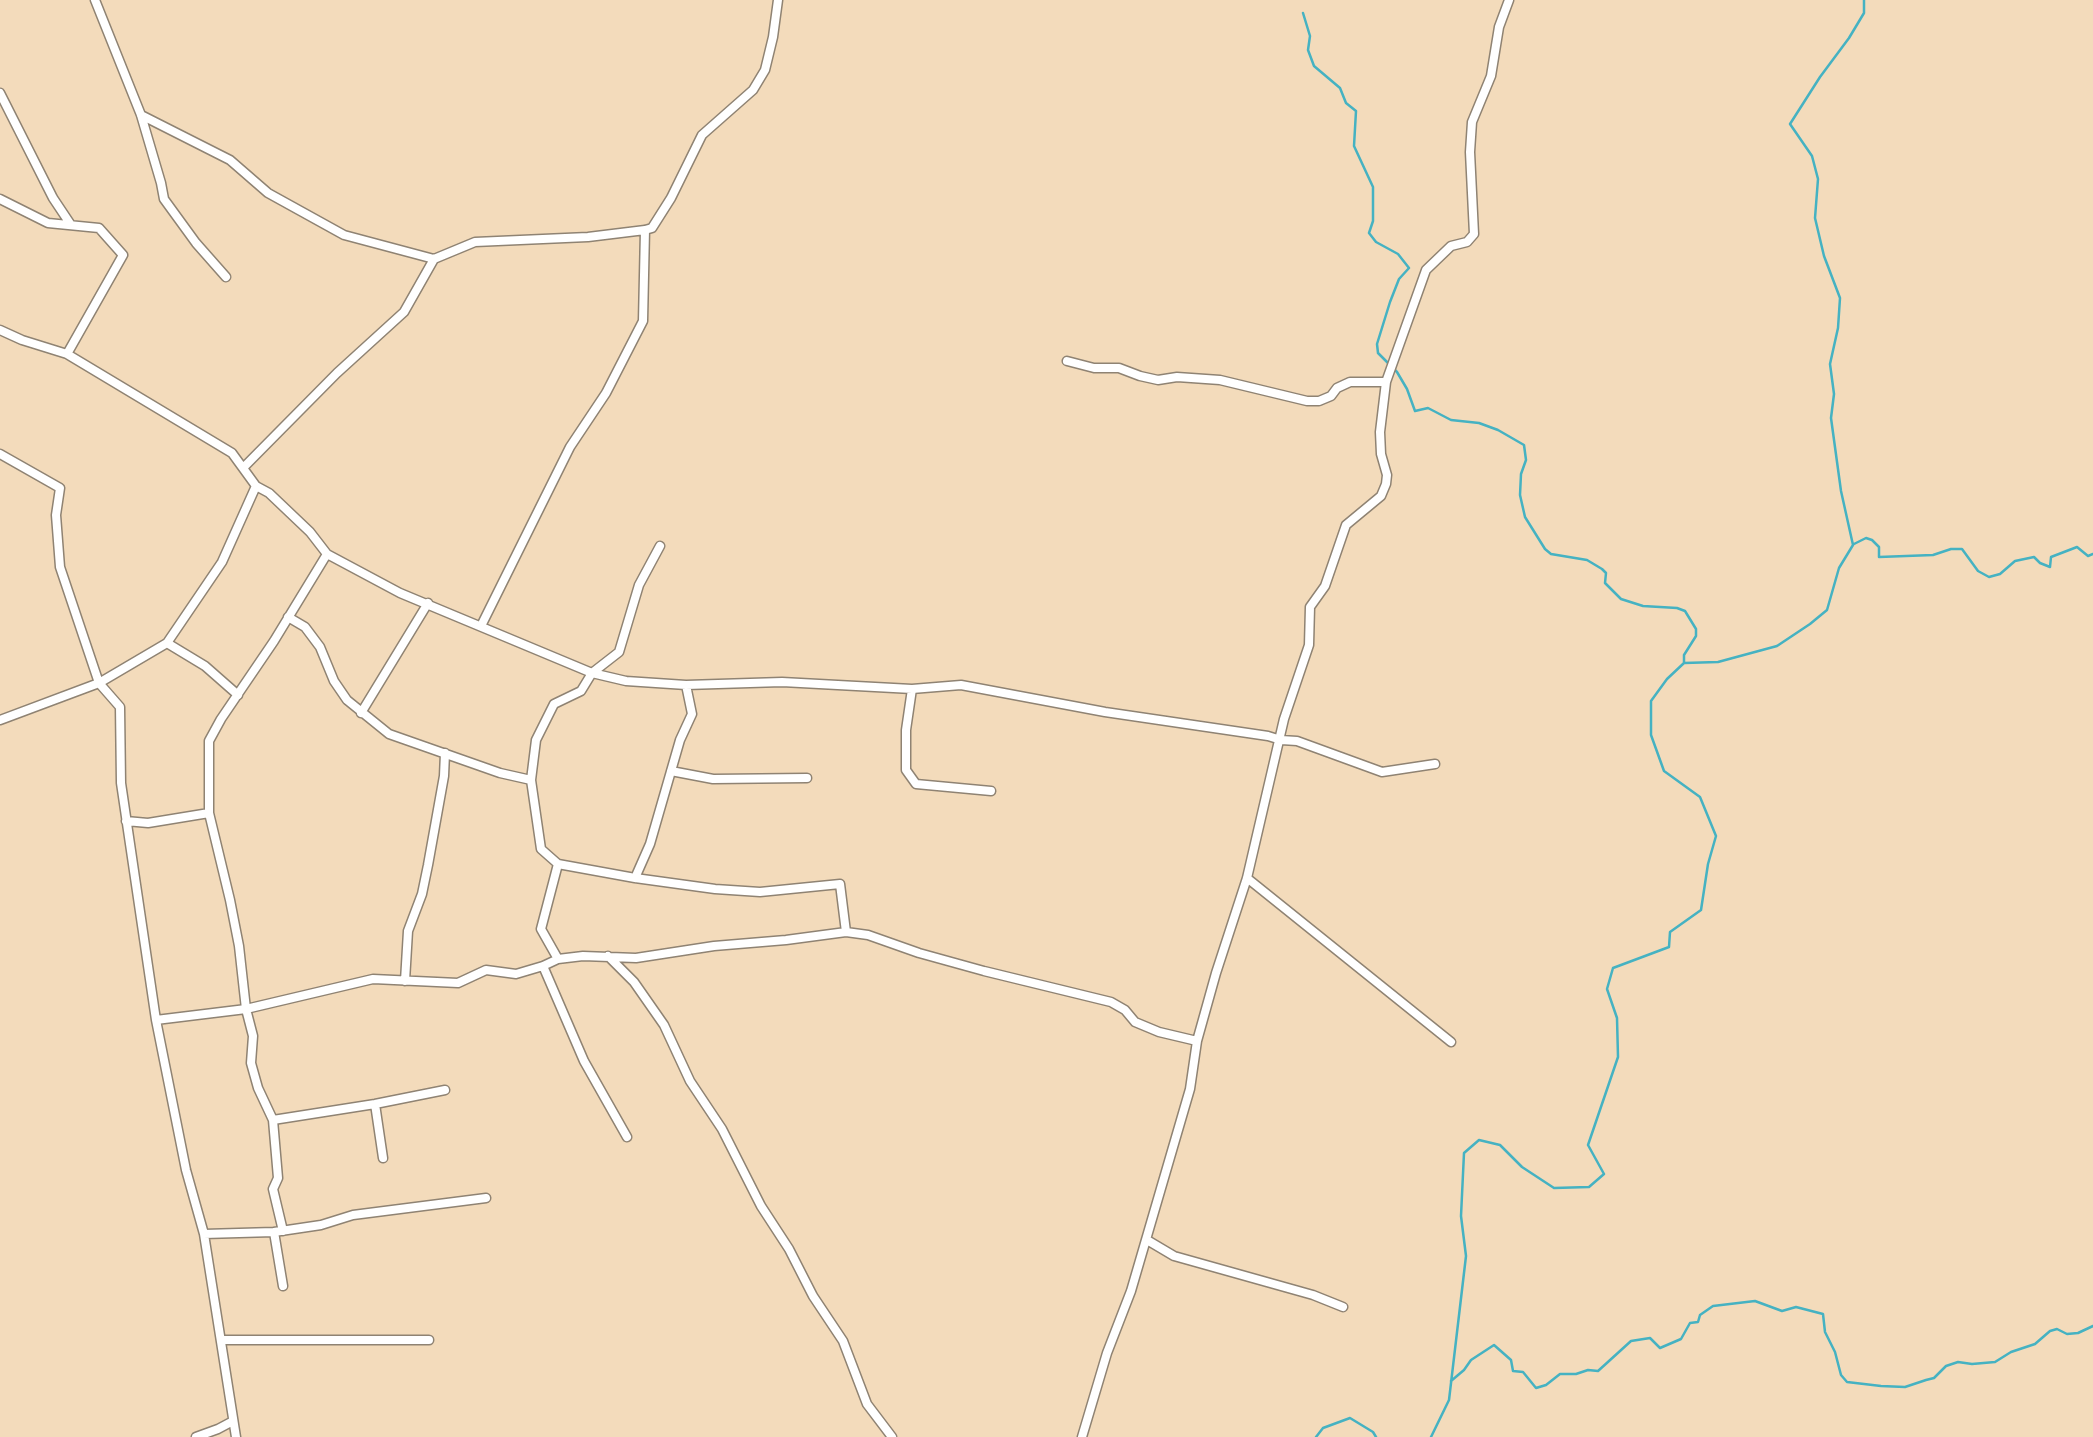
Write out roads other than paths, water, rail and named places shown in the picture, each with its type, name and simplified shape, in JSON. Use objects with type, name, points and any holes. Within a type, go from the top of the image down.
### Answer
[{"type":"street","points":[[95,0],[141,115],[164,199],[195,243],[226,276]]},
{"type":"street","points":[[141,115],[230,160],[268,193],[344,235],[434,259],[475,242],[563,238],[645,230],[652,228],[659,218],[702,135],[753,90],[765,70],[778,0]]},
{"type":"street","points":[[1082,1437],[1107,1353],[1147,1240],[1190,1089],[1197,1041],[1247,878],[1284,719],[1309,645],[1312,603],[1325,586],[1346,524],[1381,496],[1386,484],[1380,432],[1387,382],[1426,270],[1451,246],[1467,242],[1474,234],[1470,152],[1472,122],[1491,76],[1499,27],[1509,0]]},
{"type":"street","points":[[0,93],[52,198],[71,225]]},
{"type":"street","points":[[0,199],[48,223],[99,228],[123,255],[67,354]]},
{"type":"street","points":[[481,626],[570,447],[606,393],[643,321],[645,230]]},
{"type":"street","points":[[243,468],[337,373],[404,312],[434,259]]},
{"type":"street","points":[[0,330],[67,354],[232,453],[256,486],[269,493],[310,532],[327,554],[400,593],[592,673],[626,681],[686,684],[782,682],[912,689],[961,685],[1105,712],[1297,741],[1382,772],[1435,764]]},
{"type":"street","points":[[1067,361],[1094,368],[1119,368],[1158,380],[1177,377],[1220,380],[1307,401],[1319,401],[1331,396],[1337,388],[1350,382],[1387,382]]},
{"type":"street","points":[[0,454],[60,488],[56,515],[60,567],[99,683],[120,707],[121,783],[156,1020],[186,1170],[204,1234],[236,1437]]},
{"type":"street","points":[[0,720],[99,683],[167,643],[222,562],[256,486]]},
{"type":"street","points":[[660,546],[639,585],[619,652],[592,673],[581,691],[554,704],[536,740],[531,780],[541,849],[558,864],[635,878],[760,892],[840,884],[846,932]]},
{"type":"street","points":[[282,1286],[273,1189],[278,1178],[272,1120],[251,1063],[253,1036],[246,1009],[230,900],[209,813],[209,741],[220,719],[327,554]]},
{"type":"street","points":[[361,713],[428,603]]},
{"type":"street","points":[[288,617],[305,627],[320,647],[334,681],[347,700],[389,734],[500,773],[531,780]]},
{"type":"street","points":[[167,643],[205,666],[238,695]]},
{"type":"street","points":[[635,878],[650,845],[680,740],[692,714],[686,684]]},
{"type":"street","points":[[912,689],[906,730],[906,770],[916,784],[990,791]]},
{"type":"street","points":[[405,981],[408,931],[422,894],[444,776],[445,754]]},
{"type":"street","points":[[671,771],[713,779],[807,778]]},
{"type":"street","points":[[126,821],[148,823],[209,813]]},
{"type":"street","points":[[558,864],[541,929],[558,959]]},
{"type":"street","points":[[1247,878],[1451,1042]]},
{"type":"street","points":[[156,1020],[246,1009],[373,979],[458,983],[486,971],[516,974],[543,967],[558,959],[583,956],[636,958],[714,946],[846,932],[868,935],[984,971],[1111,1002],[1125,1010],[1135,1022],[1158,1032],[1197,1041]]},
{"type":"street","points":[[608,956],[634,982],[664,1025],[691,1081],[722,1129],[761,1206],[789,1250],[813,1296],[843,1341],[867,1404],[891,1437]]},
{"type":"street","points":[[543,967],[584,1061],[627,1137]]},
{"type":"street","points":[[272,1120],[445,1090]]},
{"type":"street","points":[[375,1104],[383,1158]]},
{"type":"street","points":[[204,1234],[279,1231],[321,1225],[353,1215],[486,1198]]},
{"type":"street","points":[[1147,1240],[1174,1256],[1313,1295],[1343,1307]]},
{"type":"street","points":[[220,1340],[429,1340]]},
{"type":"street","points":[[195,1437],[233,1421]]},
{"type":"waterway","points":[[1431,1437],[1449,1400],[1466,1256],[1461,1216],[1464,1153],[1479,1140],[1500,1145],[1522,1167],[1554,1188],[1589,1187],[1604,1174],[1588,1145],[1618,1057],[1617,1018],[1607,989],[1613,968],[1669,947],[1670,932],[1701,910],[1708,864],[1716,836],[1700,797],[1664,771],[1651,735],[1651,701],[1667,679],[1684,663],[1718,662],[1777,646],[1810,624],[1827,610],[1839,568],[1853,545],[1841,491],[1831,418],[1834,394],[1830,364],[1838,328],[1840,298],[1824,256],[1815,218],[1818,179],[1812,156],[1790,124],[1864,13],[1864,0]]},
{"type":"waterway","points":[[1303,13],[1310,36],[1308,50],[1314,66],[1340,88],[1346,103],[1356,111],[1354,146],[1373,187],[1373,221],[1369,233],[1376,242],[1398,254],[1409,268],[1399,279],[1390,302],[1377,344],[1378,353],[1397,372],[1415,411],[1428,408],[1451,420],[1479,423],[1524,445],[1526,460],[1521,474],[1520,495],[1525,517],[1545,549],[1551,554],[1587,560],[1602,569],[1606,573],[1605,583],[1621,599],[1643,606],[1685,611],[1696,629],[1696,636],[1684,655],[1684,663]]},
{"type":"waterway","points":[[1854,544],[1866,538],[1872,540],[1879,547],[1879,557],[1933,555],[1951,549],[1962,549],[1978,571],[1989,577],[2000,574],[2015,561],[2034,557],[2050,567],[2051,557],[2077,547],[2088,556],[2093,554]]},
{"type":"waterway","points":[[1451,1381],[1471,1360],[1494,1345],[1511,1360],[1513,1371],[1523,1372],[1536,1388],[1546,1385],[1560,1374],[1598,1371],[1631,1341],[1650,1338],[1660,1348],[1681,1339],[1690,1323],[1698,1322],[1700,1315],[1713,1306],[1755,1301],[1782,1311],[1796,1307],[1823,1314],[1825,1332],[1835,1352],[1841,1375],[1847,1382],[1881,1386],[1905,1387],[1934,1378],[1946,1366],[1958,1362],[1995,1362],[2011,1352],[2035,1344],[2050,1331],[2057,1329],[2067,1334],[2078,1333],[2093,1326]]},
{"type":"waterway","points":[[1316,1437],[1323,1428],[1350,1418],[1373,1432],[1376,1437]]}]
